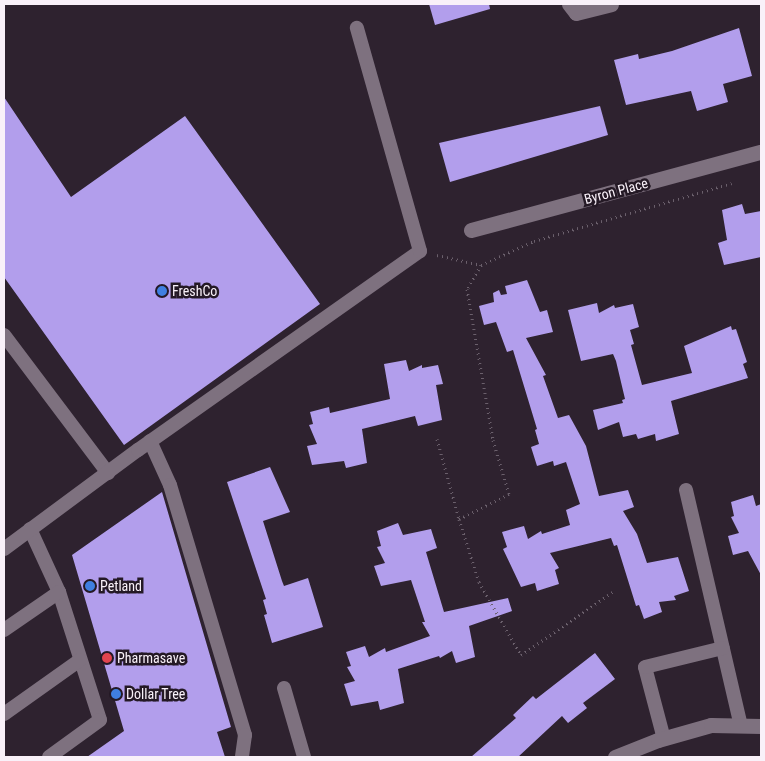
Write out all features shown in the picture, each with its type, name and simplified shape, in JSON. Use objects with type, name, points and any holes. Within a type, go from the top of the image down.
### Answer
[{"type":"street","points":[[569,4],[576,13],[611,4]]},
{"type":"street","name":"Byron Place","points":[[472,230],[761,152]]},
{"type":"street","points":[[615,757],[664,738],[711,725],[761,726]]},
{"type":"lane","points":[[4,549],[150,441],[420,251],[356,28]]},
{"type":"lane","points":[[4,335],[108,473]]},
{"type":"lane","points":[[150,441],[170,485],[245,735],[242,757]]},
{"type":"lane","points":[[686,490],[740,726]]},
{"type":"lane","points":[[30,529],[59,592],[100,720],[49,757]]},
{"type":"lane","points":[[4,630],[59,592]]},
{"type":"lane","points":[[664,738],[645,667],[722,648]]},
{"type":"lane","points":[[4,714],[80,660]]},
{"type":"lane","points":[[284,688],[304,757]]},
{"type":"path","points":[[459,519],[510,494],[493,440],[468,289],[481,265],[534,241],[734,182]]},
{"type":"path","points":[[420,251],[481,265]]},
{"type":"path","points":[[436,439],[478,582],[520,655],[614,591]]},
{"type":"building","points":[[429,4],[489,4],[490,9],[435,25]]},
{"type":"building","points":[[739,28],[752,76],[723,84],[728,102],[697,111],[691,91],[626,105],[614,60],[638,54],[639,59],[672,51]]},
{"type":"building","name":"FreshCo","points":[[4,97],[71,197],[185,116],[320,304],[124,445],[4,277]]},
{"type":"building","points":[[600,106],[608,135],[450,182],[439,143]]},
{"type":"building","points":[[742,204],[745,214],[761,211],[761,257],[724,265],[718,243],[727,240],[722,210]]},
{"type":"building","points":[[527,280],[540,312],[547,310],[553,332],[526,338],[546,375],[543,376],[558,418],[569,415],[586,446],[599,496],[628,490],[634,507],[623,511],[637,534],[647,563],[678,557],[689,591],[674,596],[676,600],[659,602],[662,612],[644,619],[639,605],[636,606],[617,545],[614,546],[611,538],[550,553],[559,568],[555,570],[559,584],[537,591],[535,583],[521,587],[503,549],[507,547],[502,532],[524,526],[528,539],[541,531],[542,534],[570,525],[566,510],[580,504],[566,462],[554,466],[553,461],[537,466],[531,447],[539,444],[535,430],[537,429],[513,350],[507,352],[496,322],[484,325],[479,306],[494,302],[493,293],[499,290],[501,295],[507,294],[505,286]]},
{"type":"building","points":[[597,303],[599,313],[614,305],[615,308],[633,304],[639,327],[630,330],[634,344],[631,345],[642,385],[692,373],[684,346],[731,326],[732,330],[736,329],[747,362],[743,364],[748,378],[671,401],[679,434],[656,441],[655,434],[638,439],[636,434],[623,437],[619,422],[598,430],[593,410],[623,403],[622,400],[625,399],[616,361],[613,354],[581,361],[568,310]]},
{"type":"building","points":[[406,360],[409,371],[422,365],[422,368],[438,365],[443,384],[436,385],[442,420],[418,426],[415,416],[362,429],[367,463],[346,468],[344,461],[312,465],[307,446],[317,444],[309,425],[313,424],[310,412],[329,407],[330,413],[390,399],[384,364]]},
{"type":"building","points":[[270,467],[290,512],[263,521],[282,581],[284,586],[308,578],[323,627],[272,643],[264,615],[267,614],[263,600],[266,599],[227,482]]},
{"type":"building","points":[[162,492],[231,727],[217,732],[225,757],[87,757],[124,731],[72,555]]},
{"type":"building","points":[[753,495],[756,506],[761,504],[761,575],[748,551],[733,555],[728,536],[739,533],[731,517],[734,516],[731,502]]},
{"type":"building","points":[[398,523],[403,535],[431,529],[437,548],[426,552],[444,612],[508,598],[512,611],[469,626],[475,657],[456,663],[452,651],[440,658],[439,656],[398,669],[404,703],[380,710],[378,701],[351,706],[344,684],[355,681],[347,667],[351,666],[346,652],[365,646],[369,657],[385,648],[386,652],[430,636],[422,622],[425,622],[411,580],[381,586],[374,566],[385,563],[377,547],[381,546],[377,531]]},
{"type":"building","points":[[595,653],[615,679],[583,703],[587,708],[568,723],[562,716],[518,757],[471,757],[516,718],[513,715],[533,696],[536,699]]},
{"type":"place","name":"FreshCo","points":[[162,291]]},
{"type":"place","name":"Petland","points":[[90,586]]},
{"type":"place","name":"Pharmasave","points":[[107,658]]},
{"type":"place","name":"Dollar Tree","points":[[116,694]]}]
